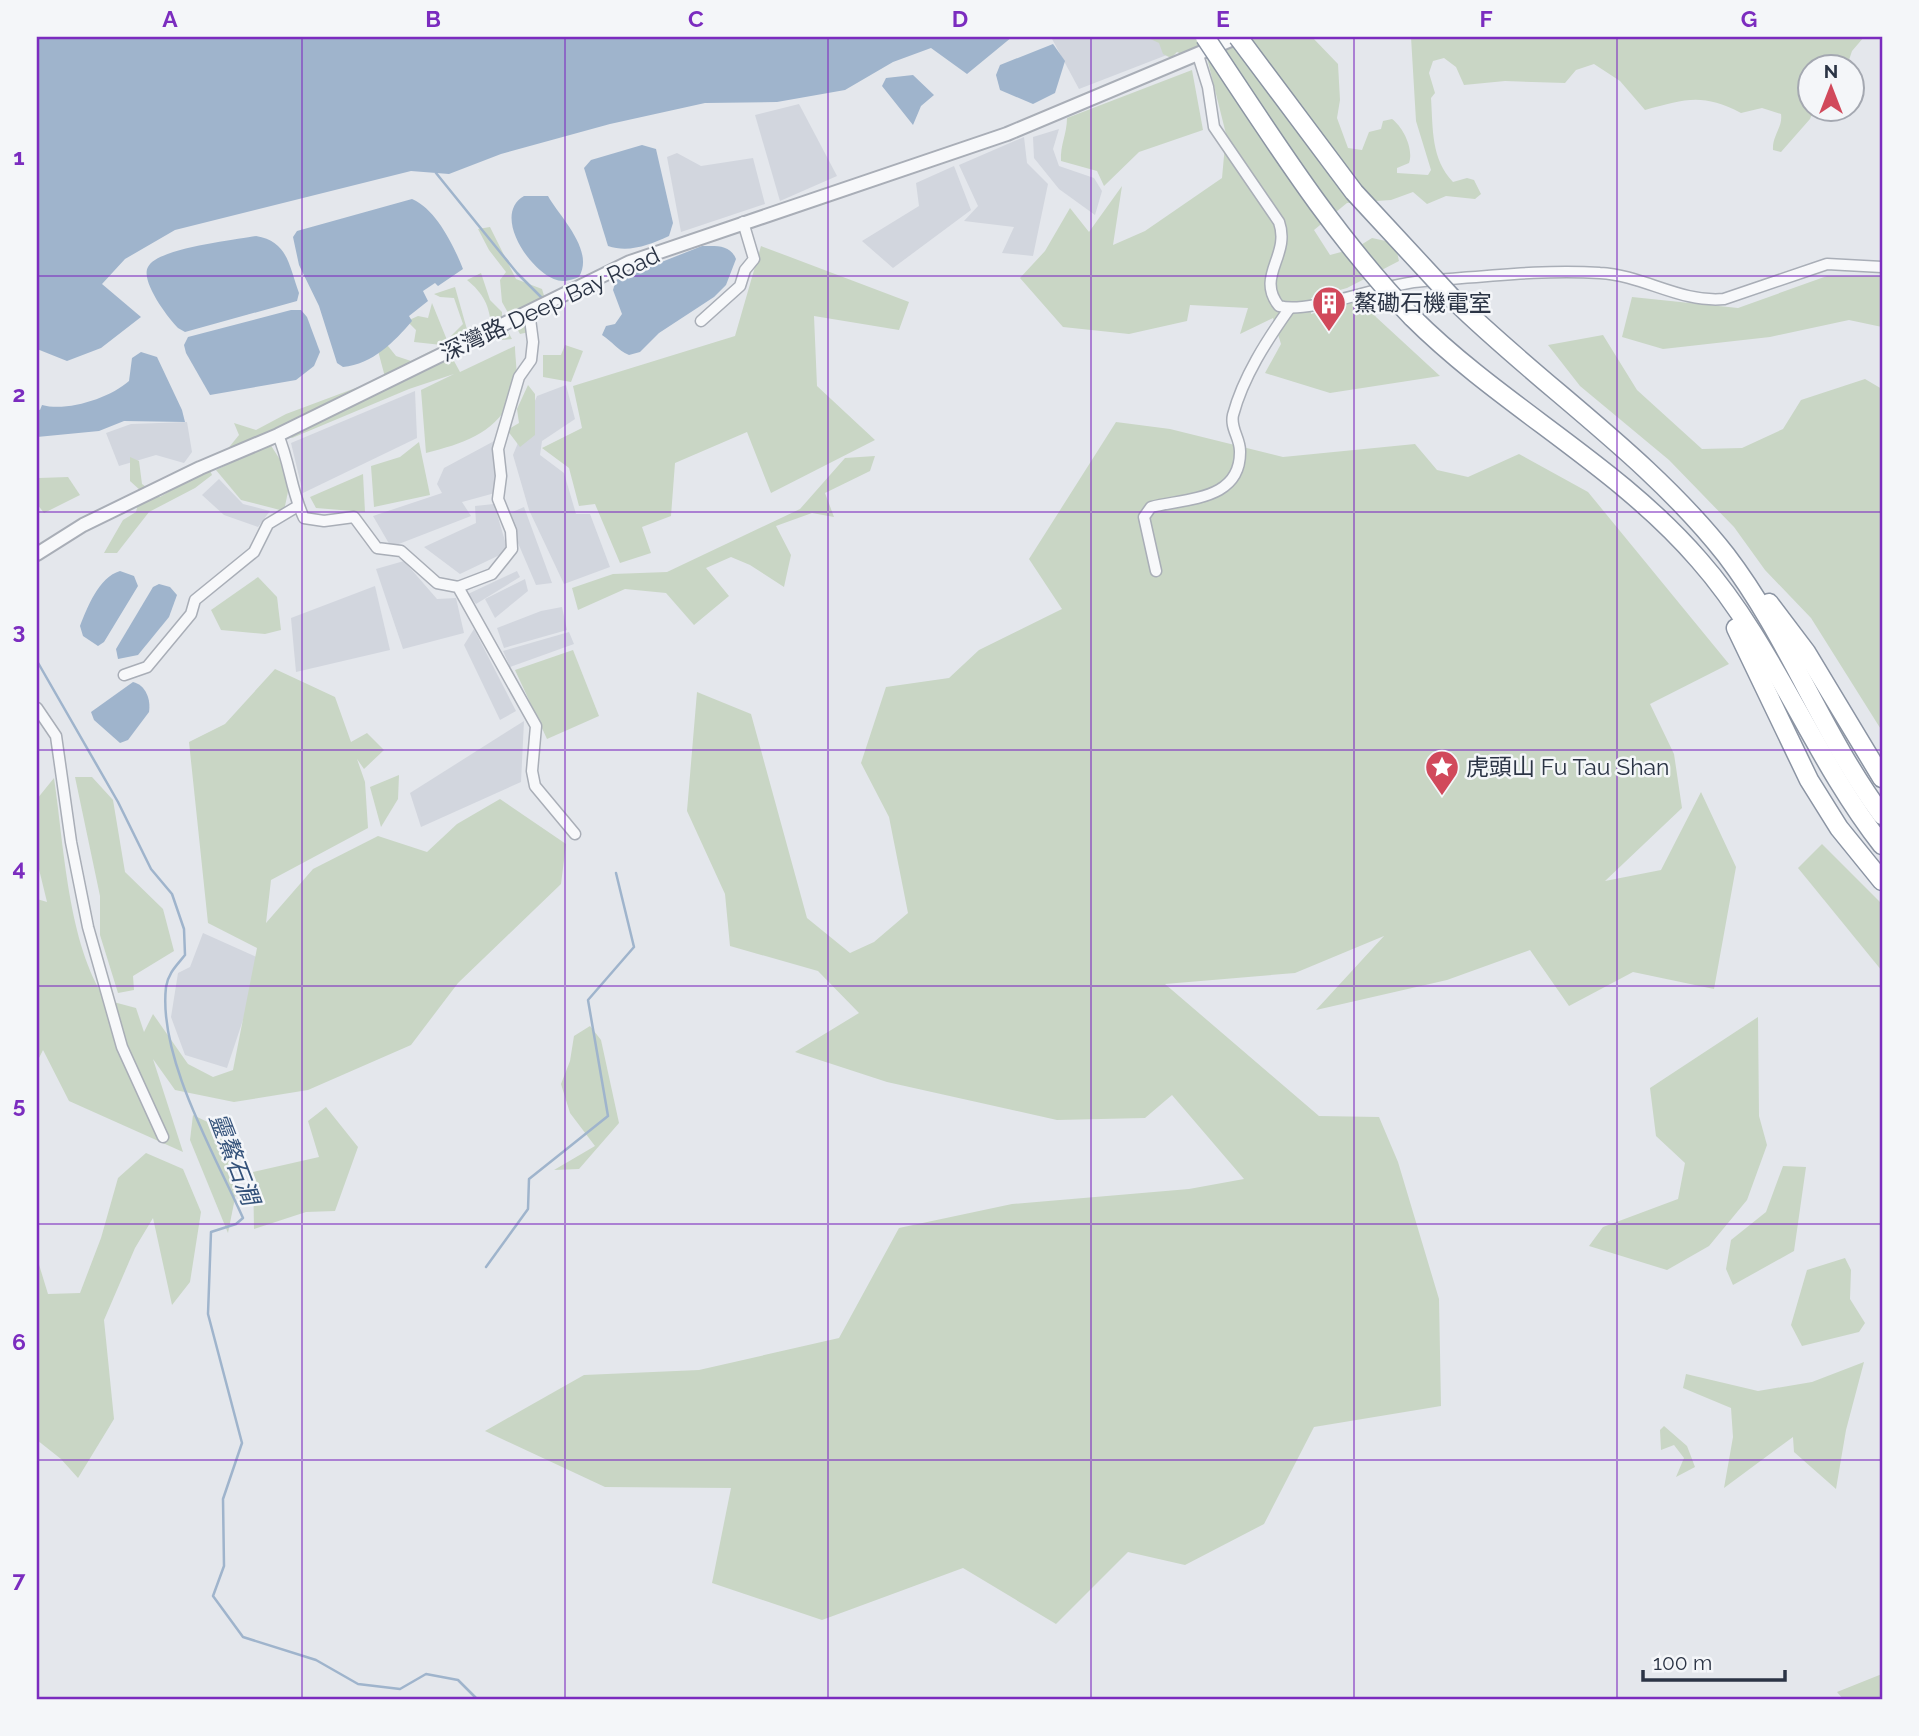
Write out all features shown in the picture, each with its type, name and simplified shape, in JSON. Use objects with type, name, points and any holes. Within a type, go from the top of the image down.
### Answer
[{"type":"highway","points":[[1205,37],[1327,217],[1366,267],[1412,317],[1469,369],[1635,495],[1673,530],[1716,580],[1741,614],[1830,770],[1882,845]]},
{"type":"highway","points":[[1238,37],[1354,192],[1454,300],[1665,488],[1728,558],[1779,638],[1849,765],[1882,815]]},
{"type":"highway","points":[[1739,573],[1793,632],[1882,778]]},
{"type":"highway","points":[[1716,580],[1726,611],[1751,656],[1809,780],[1839,828],[1882,881]]},
{"type":"street","name":"深灣路 Deep Bay Road","points":[[37,554],[83,525],[200,468],[278,435],[630,262],[1007,134],[1238,37]]},
{"type":"street","points":[[1198,55],[1208,87],[1214,127],[1279,222],[1284,234],[1283,248],[1269,279],[1271,297],[1279,306],[1301,310],[1411,281],[1563,272],[1628,276],[1692,299],[1724,299],[1827,264],[1882,267]]},
{"type":"street","points":[[701,321],[740,286],[745,270],[754,259],[743,222]]},
{"type":"street","points":[[1156,571],[1144,517],[1151,508],[1226,488],[1239,473],[1240,442],[1233,428],[1233,418],[1254,365],[1289,309]]},
{"type":"street","points":[[278,435],[289,463],[298,506],[304,518],[324,521],[354,517],[377,548],[401,551],[438,583],[458,587],[492,574],[512,549],[511,531],[498,499],[501,476],[498,449],[519,377],[531,360],[533,342],[528,311]]},
{"type":"street","points":[[124,675],[147,667],[191,614],[195,600],[254,552],[268,524],[298,506]]},
{"type":"street","points":[[458,587],[536,726],[532,771],[535,786],[575,834]]},
{"type":"street","points":[[37,708],[56,736],[71,842],[86,915],[122,1047],[163,1138]]},
{"type":"shaded area","points":[[1051,37],[1160,37],[1172,53],[1079,89]]},
{"type":"shaded area","points":[[799,104],[837,176],[780,201],[755,115]]},
{"type":"shaded area","points":[[1059,129],[1053,149],[1059,166],[1094,178],[1102,191],[1095,215],[1059,189],[1034,158],[1033,137]]},
{"type":"shaded area","points":[[1024,137],[1027,163],[1048,184],[1033,256],[1002,253],[1014,227],[964,221],[978,206],[959,165]]},
{"type":"shaded area","points":[[677,153],[701,166],[753,158],[765,204],[681,232],[667,157]]},
{"type":"shaded area","points":[[954,166],[971,210],[893,268],[862,241],[919,206],[916,183]]},
{"type":"shaded area","points":[[566,385],[575,419],[542,441],[540,455],[564,473],[576,514],[590,514],[610,567],[564,584],[529,510],[513,455],[537,396]]},
{"type":"shaded area","points":[[415,391],[417,438],[303,493],[291,443]]},
{"type":"shaded area","points":[[187,422],[192,452],[184,463],[156,455],[119,466],[106,433],[131,424]]},
{"type":"shaded area","points":[[496,440],[495,493],[462,502],[471,516],[391,547],[373,516],[442,493],[437,484],[444,468]]},
{"type":"shaded area","points":[[219,479],[243,504],[270,511],[258,527],[224,515],[202,495]]},
{"type":"shaded area","points":[[494,504],[508,551],[460,574],[424,547],[476,523],[475,506]]},
{"type":"shaded area","points":[[524,507],[552,583],[536,585],[506,515]]},
{"type":"shaded area","points":[[404,561],[437,599],[456,598],[464,633],[403,649],[376,569]]},
{"type":"shaded area","points":[[517,571],[520,577],[476,604],[468,594]]},
{"type":"shaded area","points":[[525,579],[528,591],[495,618],[485,599]]},
{"type":"shaded area","points":[[375,586],[390,650],[296,672],[291,618]]},
{"type":"shaded area","points":[[562,607],[567,630],[504,648],[497,628],[541,611]]},
{"type":"shaded area","points":[[474,629],[516,711],[500,720],[464,645]]},
{"type":"shaded area","points":[[569,632],[574,644],[510,667],[503,651]]},
{"type":"shaded area","points":[[524,721],[521,782],[421,827],[410,793]]},
{"type":"shaded area","points":[[203,933],[263,960],[227,1068],[185,1055],[171,1017],[178,973],[190,967]]},
{"type":"green space","points":[[1146,37],[1232,37],[1188,57],[1177,52],[1171,58],[1163,54],[1159,43]]},
{"type":"green space","points":[[1245,37],[1312,37],[1338,64],[1340,100],[1337,118],[1348,148],[1362,150],[1369,132],[1381,129],[1383,121],[1392,119],[1404,133],[1410,151],[1409,163],[1397,168],[1397,173],[1428,175],[1431,170],[1416,121],[1411,37],[1864,37],[1852,52],[1797,52],[1797,122],[1807,122],[1781,152],[1773,150],[1781,114],[1762,108],[1741,113],[1704,100],[1683,101],[1645,110],[1620,81],[1594,64],[1576,70],[1565,83],[1505,81],[1464,85],[1456,67],[1444,58],[1433,61],[1429,73],[1435,93],[1431,98],[1437,153],[1453,182],[1467,178],[1474,180],[1481,194],[1475,199],[1446,196],[1427,204],[1413,192],[1391,200],[1347,203],[1314,230],[1330,255],[1356,248],[1372,238],[1395,243],[1399,261],[1347,288],[1311,298],[1311,314],[1364,299],[1376,317],[1440,376],[1330,393],[1265,373],[1281,344],[1273,318],[1240,334],[1248,308],[1190,305],[1187,321],[1129,334],[1063,327],[1020,278],[1045,251],[1070,208],[1089,232],[1122,186],[1113,245],[1145,231],[1222,178],[1226,134],[1207,58]]},
{"type":"green space","points":[[1192,70],[1203,130],[1139,152],[1104,186],[1097,171],[1061,161],[1067,118]]},
{"type":"green space","points":[[490,227],[516,279],[542,289],[545,299],[518,316],[529,332],[520,334],[502,302],[500,280],[506,272],[489,250],[478,229]]},
{"type":"green space","points":[[761,246],[909,302],[899,330],[814,316],[817,386],[875,440],[771,493],[747,432],[675,463],[671,516],[642,527],[651,553],[620,563],[595,504],[579,506],[569,468],[542,448],[582,428],[573,386],[735,336]]},
{"type":"green space","points":[[481,273],[490,300],[502,312],[502,321],[512,339],[502,340],[500,327],[491,327],[485,300],[467,280]]},
{"type":"green space","points":[[1827,276],[1882,276],[1882,327],[1849,320],[1770,337],[1663,349],[1622,337],[1632,297],[1738,308]]},
{"type":"green space","points":[[455,287],[468,333],[451,346],[414,342],[416,330],[407,321],[418,316],[428,318],[432,303],[447,340],[463,324],[454,298],[434,294]]},
{"type":"green space","points":[[1603,335],[1637,390],[1702,449],[1742,448],[1783,429],[1801,400],[1865,379],[1882,389],[1882,731],[1811,618],[1765,570],[1734,527],[1669,460],[1580,386],[1548,345]]},
{"type":"green space","points":[[384,341],[396,356],[411,361],[433,350],[448,350],[460,372],[515,346],[516,385],[509,404],[491,426],[480,434],[426,453],[421,390],[454,374],[409,389],[292,438],[277,431],[226,451],[239,435],[234,423],[256,430],[286,414],[385,377],[377,347]]},
{"type":"green space","points":[[565,345],[583,351],[571,382],[543,377],[543,355],[561,355]]},
{"type":"green space","points":[[528,385],[535,394],[535,435],[520,447],[507,430],[519,423],[517,409]]},
{"type":"green space","points":[[1116,422],[1170,429],[1283,457],[1415,444],[1437,470],[1468,477],[1519,454],[1588,492],[1729,664],[1650,704],[1674,754],[1682,808],[1605,881],[1661,870],[1701,792],[1736,867],[1714,989],[1633,972],[1569,1006],[1530,950],[1447,980],[1316,1010],[1384,936],[1295,973],[1165,984],[1319,1116],[1379,1117],[1398,1162],[1439,1299],[1441,1406],[1314,1427],[1264,1524],[1185,1565],[1128,1552],[1056,1624],[963,1568],[822,1620],[712,1583],[731,1488],[605,1487],[485,1431],[584,1375],[699,1370],[839,1338],[899,1228],[1012,1204],[1189,1189],[1244,1179],[1172,1095],[1145,1118],[1057,1120],[887,1082],[795,1052],[859,1013],[818,971],[730,946],[725,894],[687,811],[697,692],[751,714],[807,918],[850,953],[874,942],[908,913],[889,817],[861,763],[886,687],[949,678],[979,650],[1062,609],[1029,559]]},
{"type":"green space","points":[[419,442],[430,495],[374,507],[371,466],[400,457]]},
{"type":"green space","points":[[270,444],[291,477],[284,511],[241,500],[216,470]]},
{"type":"green space","points":[[875,456],[870,471],[825,493],[834,517],[812,513],[776,526],[791,555],[784,587],[750,565],[731,557],[706,568],[729,596],[694,625],[666,593],[625,589],[578,610],[572,588],[613,574],[667,572],[800,509],[845,458]]},
{"type":"green space","points":[[130,457],[139,461],[142,484],[160,497],[209,468],[212,475],[195,488],[149,512],[117,553],[104,553],[123,520],[136,512],[141,491],[130,481]]},
{"type":"green space","points":[[363,474],[365,512],[316,508],[310,497]]},
{"type":"green space","points":[[68,477],[80,495],[44,513],[37,504],[39,478]]},
{"type":"green space","points":[[258,577],[277,597],[281,630],[265,634],[221,630],[211,610]]},
{"type":"green space","points":[[573,650],[599,716],[547,739],[515,670]]},
{"type":"green space","points":[[275,669],[335,697],[351,742],[367,733],[384,750],[364,769],[357,759],[365,782],[368,828],[271,880],[266,923],[313,869],[378,836],[427,852],[457,824],[500,799],[566,844],[561,884],[458,983],[411,1045],[308,1090],[234,1102],[175,1090],[153,1059],[183,1152],[69,1101],[43,1050],[37,1062],[37,899],[47,902],[37,861],[37,799],[54,778],[75,923],[93,977],[106,1000],[136,1008],[144,1032],[153,1014],[188,1064],[213,1077],[233,1070],[257,948],[208,923],[189,742],[225,724]]},
{"type":"green space","points":[[399,775],[398,799],[381,827],[370,787]]},
{"type":"green space","points":[[75,777],[92,777],[113,800],[125,872],[163,909],[174,951],[133,976],[134,990],[118,993],[100,935],[100,896]]},
{"type":"green space","points":[[1822,844],[1882,904],[1882,971],[1798,868]]},
{"type":"green space","points":[[1758,1017],[1759,1116],[1767,1145],[1747,1200],[1709,1246],[1667,1270],[1589,1246],[1603,1227],[1678,1199],[1685,1163],[1656,1136],[1650,1088]]},
{"type":"green space","points":[[590,1026],[601,1040],[619,1123],[579,1169],[554,1170],[595,1146],[570,1113],[561,1084],[570,1061],[574,1036]]},
{"type":"green space","points":[[326,1107],[358,1147],[335,1211],[306,1212],[254,1229],[253,1172],[319,1157],[308,1121]]},
{"type":"green space","points":[[193,1115],[220,1128],[238,1183],[228,1233],[190,1140]]},
{"type":"green space","points":[[146,1153],[183,1169],[201,1212],[190,1282],[172,1305],[153,1218],[135,1248],[104,1320],[114,1419],[78,1478],[61,1459],[37,1440],[37,1258],[48,1294],[80,1293],[101,1238],[118,1178]]},
{"type":"green space","points":[[1783,1166],[1806,1167],[1794,1251],[1733,1285],[1726,1269],[1731,1240],[1766,1212]]},
{"type":"green space","points":[[1845,1258],[1851,1270],[1850,1299],[1865,1323],[1859,1332],[1802,1346],[1791,1325],[1807,1270]]},
{"type":"green space","points":[[1864,1362],[1846,1430],[1836,1489],[1794,1452],[1793,1437],[1724,1488],[1733,1437],[1731,1408],[1683,1388],[1686,1374],[1758,1391],[1812,1382]]},
{"type":"green space","points":[[1664,1426],[1687,1446],[1695,1467],[1676,1477],[1684,1458],[1674,1445],[1661,1450],[1660,1430]]},
{"type":"green space","points":[[1882,1674],[1882,1699],[1843,1699],[1837,1692]]},
{"type":"water","points":[[37,37],[1012,37],[967,74],[931,48],[893,62],[845,90],[777,102],[705,103],[610,124],[501,154],[449,174],[411,171],[175,230],[125,259],[102,284],[141,317],[101,348],[67,361],[37,349]]},
{"type":"water","points":[[1053,44],[1065,61],[1055,93],[1033,104],[1000,90],[996,75],[1000,65]]},
{"type":"water","points":[[913,75],[934,95],[921,106],[913,125],[882,86],[886,78]]},
{"type":"water","points":[[642,145],[656,149],[673,223],[669,236],[631,248],[608,246],[584,168],[591,160]]},
{"type":"water","points":[[524,196],[548,196],[567,223],[582,256],[583,267],[579,277],[563,281],[552,278],[541,271],[520,246],[512,218],[515,205]]},
{"type":"water","points":[[412,199],[436,219],[463,269],[438,286],[435,283],[423,291],[428,301],[409,316],[412,321],[382,351],[364,362],[343,367],[337,363],[319,306],[299,265],[293,237],[297,231]]},
{"type":"water","points":[[256,236],[275,243],[286,256],[299,293],[297,301],[185,332],[178,328],[151,290],[148,267],[154,260],[181,250]]},
{"type":"water","points":[[702,246],[726,248],[736,259],[726,285],[714,297],[659,333],[640,352],[629,355],[602,335],[606,326],[615,324],[622,314],[613,290],[616,280]]},
{"type":"water","points":[[291,310],[301,310],[307,317],[320,352],[314,366],[296,380],[210,395],[186,353],[184,345],[188,337]]},
{"type":"water","points":[[141,352],[157,357],[185,422],[124,421],[99,431],[37,437],[37,409],[40,410],[42,405],[76,405],[111,393],[129,381],[132,358]]},
{"type":"water","points":[[120,571],[134,576],[138,586],[104,642],[98,646],[83,636],[80,626],[100,586]]},
{"type":"water","points":[[159,584],[170,587],[177,595],[169,617],[138,655],[118,659],[116,649],[153,587]]},
{"type":"water","points":[[133,682],[141,686],[147,694],[149,712],[128,740],[120,743],[94,720],[91,712]]},
{"type":"waterway","points":[[436,173],[517,273],[541,297]]},
{"type":"waterway","name":"靈鰲石澗","points":[[37,661],[118,802],[151,869],[172,894],[184,929],[185,955],[171,973],[166,987],[166,1014],[171,1043],[191,1104],[243,1218],[236,1224],[211,1232],[208,1314],[242,1443],[223,1499],[224,1566],[213,1596],[243,1637],[316,1660],[358,1684],[400,1689],[426,1674],[458,1680],[477,1699]]},
{"type":"waterway","points":[[486,1267],[528,1209],[529,1179],[608,1116],[588,1000],[634,947],[616,873]]},
{"type":"place","name":"鰲磡石機電室","points":[[1329,333]]},
{"type":"place","name":"虎頭山 Fu Tau Shan","points":[[1442,797]]}]
